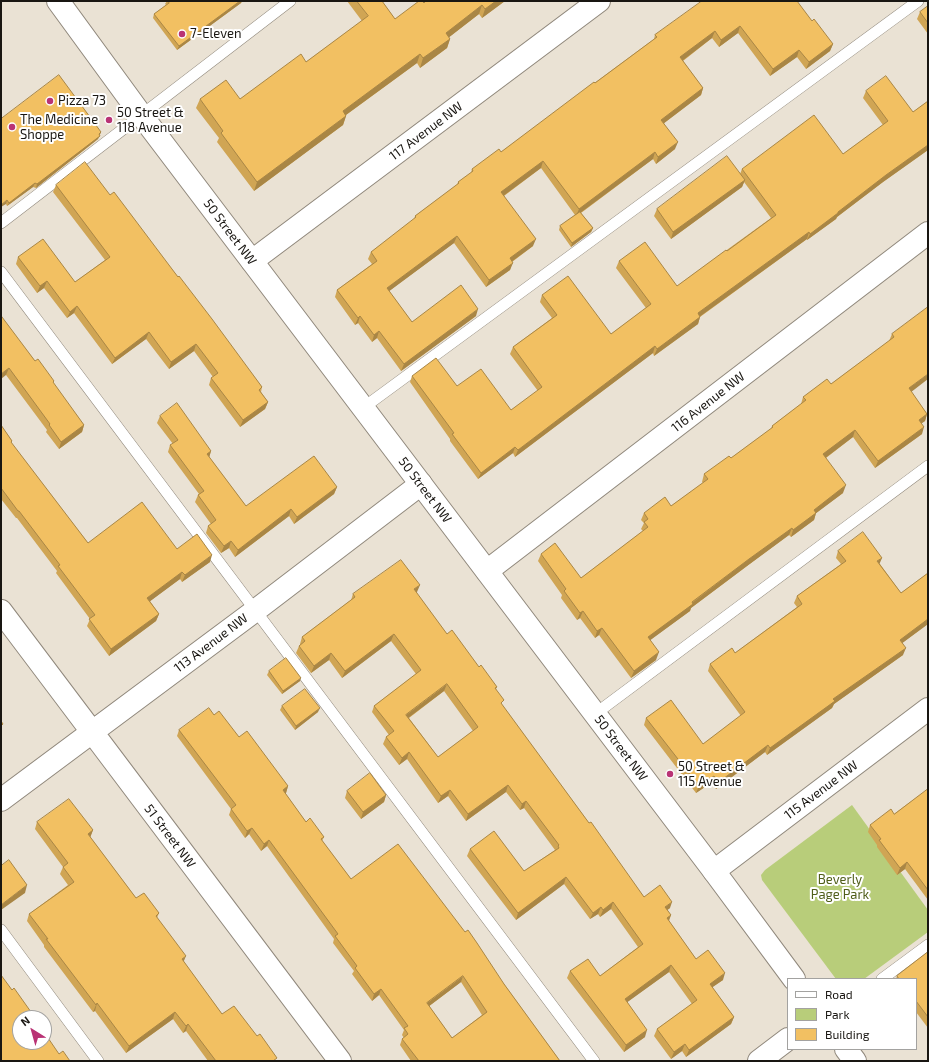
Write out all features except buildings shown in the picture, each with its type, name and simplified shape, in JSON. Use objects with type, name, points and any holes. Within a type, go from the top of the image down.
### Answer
[{"type":"street","name":"50 Street NW","points":[[58,1],[142,116],[596,714],[793,978]]},
{"type":"street","name":"117 Avenue NW","points":[[252,261],[599,1]]},
{"type":"street","name":"116 Avenue NW","points":[[487,571],[928,233]]},
{"type":"street","name":"113 Avenue NW","points":[[1,800],[256,610],[420,484]]},
{"type":"street","name":"51 Street NW","points":[[1,611],[340,1061]]},
{"type":"street","name":"115 Avenue NW","points":[[714,871],[928,709]]},
{"type":"street","points":[[759,1061],[787,1040]]},
{"type":"street","points":[[847,1050],[856,1061]]},
{"type":"lane","points":[[1,223],[290,1]]},
{"type":"lane","points":[[363,408],[918,1]]},
{"type":"lane","points":[[1,272],[594,1061]]},
{"type":"lane","points":[[596,714],[928,466]]},
{"type":"lane","points":[[1,930],[98,1061]]},
{"type":"lane","points":[[883,978],[928,945]]},
{"type":"green space","name":"Beverly Page Park","points":[[852,805],[928,910],[928,932],[865,978],[835,978],[762,880],[761,875],[765,870]]},
{"type":"place","name":"7-Eleven","points":[[182,34]]},
{"type":"place","name":"Pizza 73","points":[[50,101]]},
{"type":"place","name":"50 Street & 118 Avenue","points":[[109,120]]},
{"type":"place","name":"The Medicine Shoppe","points":[[12,127]]},
{"type":"place","name":"50 Street & 115 Avenue","points":[[670,774]]}]
